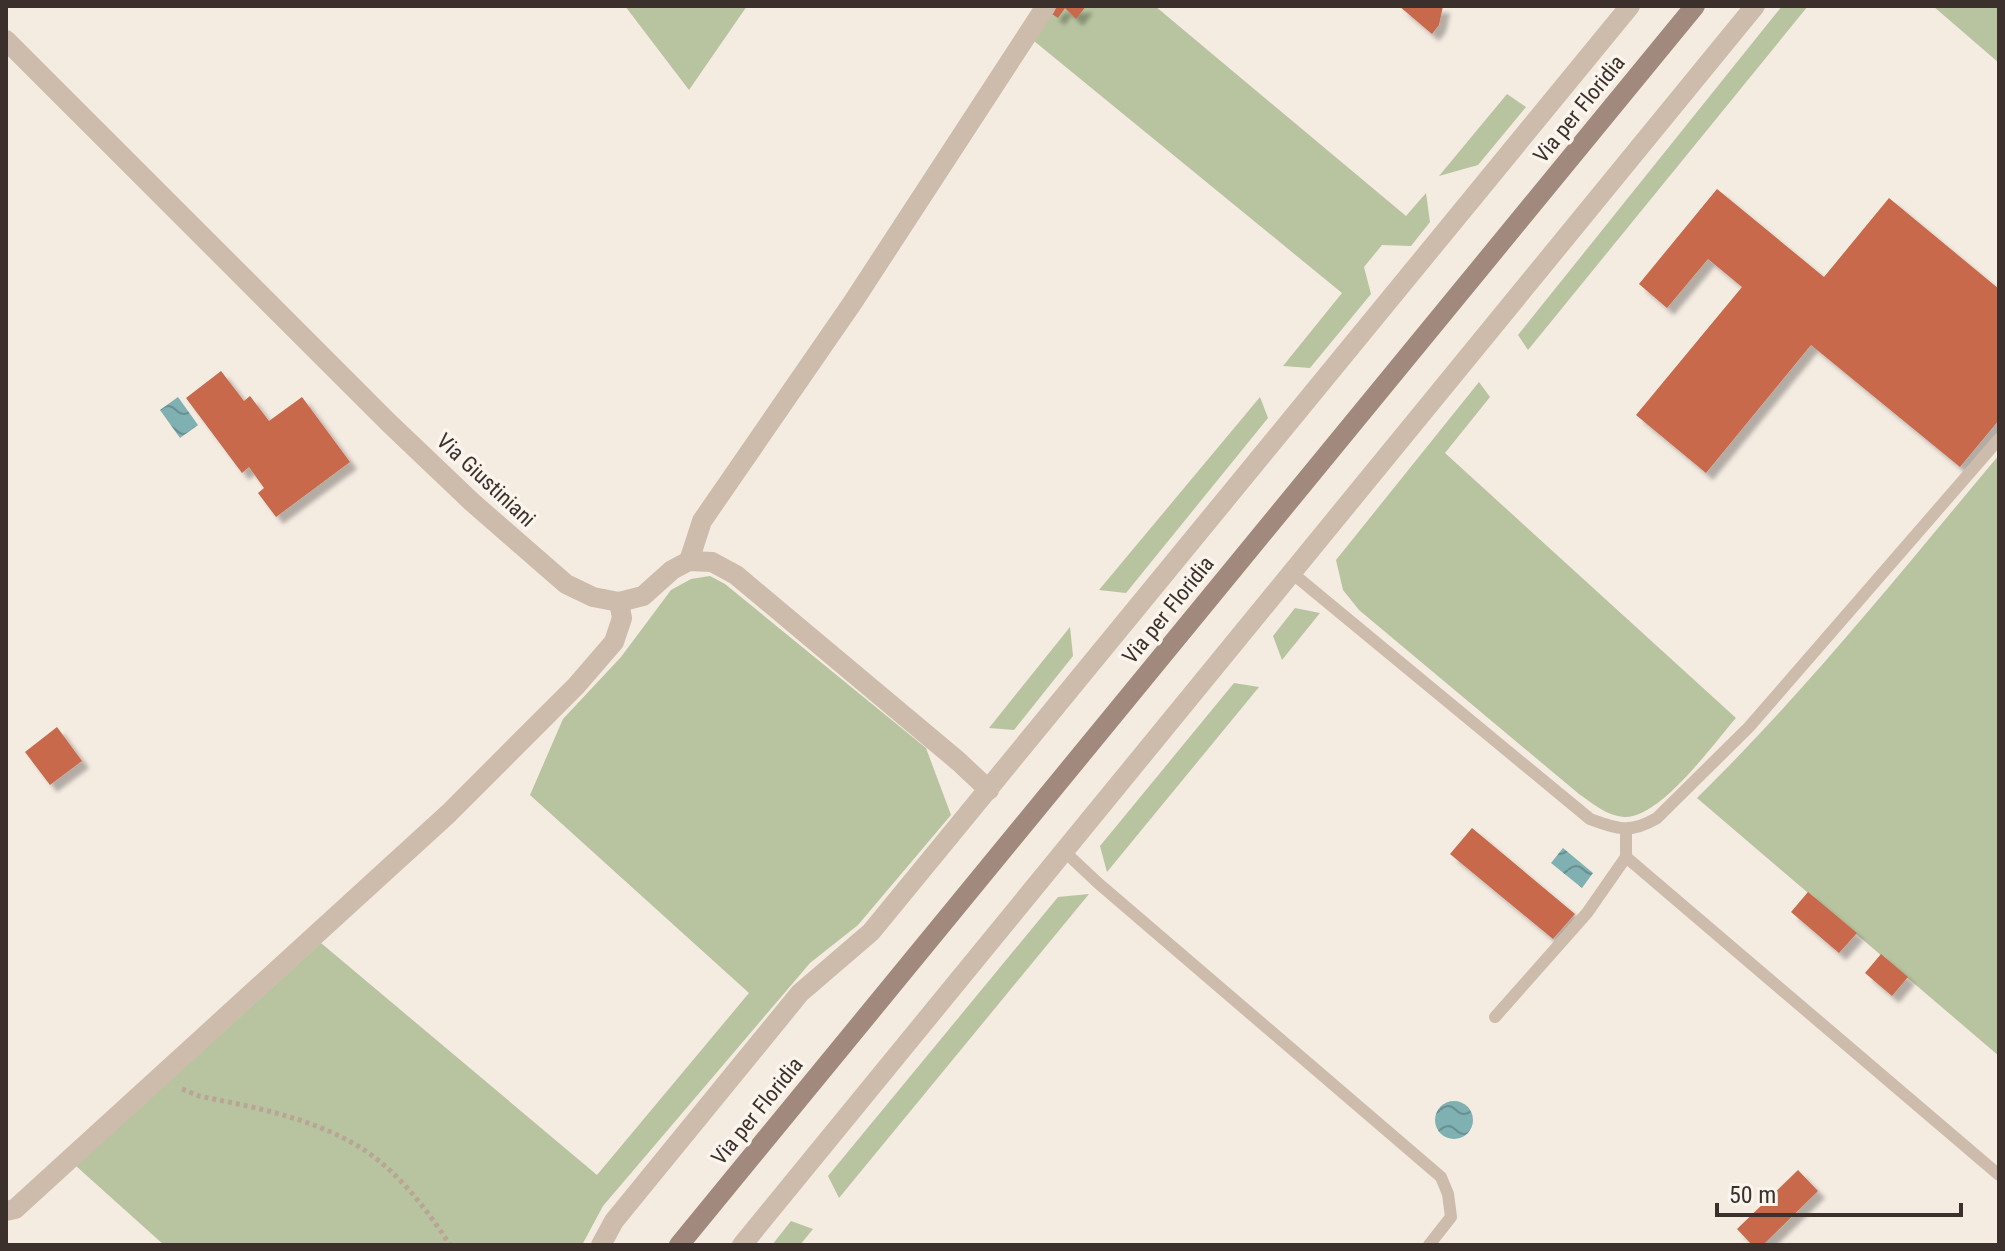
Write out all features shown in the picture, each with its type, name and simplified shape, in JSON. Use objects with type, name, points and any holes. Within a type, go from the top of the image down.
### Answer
[{"type":"main road","name":"Via per Floridia","points":[[679,1245],[1695,6]]},
{"type":"street","points":[[689,561],[702,521],[853,302],[1046,6]]},
{"type":"street","points":[[601,1245],[614,1221],[800,993],[871,932],[1630,6]]},
{"type":"street","points":[[742,1245],[1755,6]]},
{"type":"street","name":"Via Giustiniani","points":[[6,40],[473,503],[566,584],[593,597],[619,602]]},
{"type":"street","points":[[6,1211],[15,1209],[448,814],[576,686],[614,642],[622,618],[619,602],[643,596],[672,570],[689,561],[712,562],[736,575],[989,790]]},
{"type":"lane","points":[[1292,573],[1590,819],[1626,830],[1642,827],[1657,818],[1749,727],[1999,439]]},
{"type":"lane","points":[[1495,1017],[1587,913],[1626,857],[1626,830]]},
{"type":"lane","points":[[1065,852],[1441,1177],[1448,1194],[1451,1217],[1429,1245]]},
{"type":"lane","points":[[1626,857],[1999,1175]]},
{"type":"path","points":[[158,1080],[199,1096],[307,1122],[359,1146],[430,1214],[450,1245]]},
{"type":"green space","points":[[625,6],[747,6],[689,90]]},
{"type":"green space","points":[[1057,6],[1155,6],[1406,216],[1426,193],[1430,222],[1411,246],[1382,245],[1364,267],[1371,294],[1310,368],[1283,366],[1342,293],[1034,41]]},
{"type":"green space","points":[[1782,6],[1808,6],[1528,350],[1518,335]]},
{"type":"green space","points":[[1933,6],[1999,6],[1999,63]]},
{"type":"green space","points":[[1507,94],[1526,107],[1478,165],[1439,176]]},
{"type":"green space","points":[[1479,382],[1490,397],[1445,453],[1736,718],[1685,778],[1654,806],[1638,814],[1624,817],[1612,814],[1579,794],[1359,610],[1343,590],[1336,560]]},
{"type":"green space","points":[[1260,397],[1268,418],[1126,593],[1099,590]]},
{"type":"green space","points":[[1999,455],[1999,1056],[1697,798],[1815,673]]},
{"type":"green space","points":[[710,576],[725,584],[926,748],[951,815],[858,925],[810,963],[603,1206],[582,1245],[164,1245],[76,1166],[321,943],[597,1175],[749,993],[530,795],[563,719],[621,657],[671,590],[691,579]]},
{"type":"green space","points":[[1295,608],[1320,613],[1282,660],[1273,636]]},
{"type":"green space","points":[[1070,627],[1073,656],[1014,730],[989,728]]},
{"type":"green space","points":[[1234,683],[1259,687],[1107,872],[1100,846]]},
{"type":"green space","points":[[1089,894],[839,1198],[828,1176],[1058,897]]},
{"type":"green space","points":[[791,1221],[813,1229],[800,1245],[772,1245]]},
{"type":"water","points":[[178,397],[198,425],[180,438],[160,410]]},
{"type":"water","points":[[1563,848],[1593,873],[1582,888],[1551,863]]},
{"type":"water","points":[[1454,1101],[1467,1107],[1473,1120],[1467,1133],[1454,1139],[1441,1133],[1435,1120],[1441,1107]]},
{"type":"building","points":[[1057,6],[1086,6],[1076,19],[1065,8],[1058,18],[1052,14]]},
{"type":"building","points":[[1399,6],[1443,6],[1439,25],[1432,34]]},
{"type":"building","points":[[1717,189],[1824,277],[1889,198],[1999,289],[1999,420],[1960,467],[1811,345],[1706,473],[1636,415],[1742,287],[1708,259],[1667,308],[1639,284]]},
{"type":"building","points":[[221,371],[244,401],[250,396],[269,421],[302,397],[350,462],[276,517],[258,493],[264,488],[249,467],[242,473],[186,398]]},
{"type":"building","points":[[57,727],[82,761],[50,785],[25,752]]},
{"type":"building","points":[[1472,828],[1575,914],[1553,939],[1450,854]]},
{"type":"building","points":[[1808,892],[1857,933],[1839,953],[1791,912]]},
{"type":"building","points":[[1881,954],[1908,977],[1892,996],[1865,973]]},
{"type":"building","points":[[1798,1170],[1818,1191],[1763,1245],[1752,1245],[1737,1229]]}]
